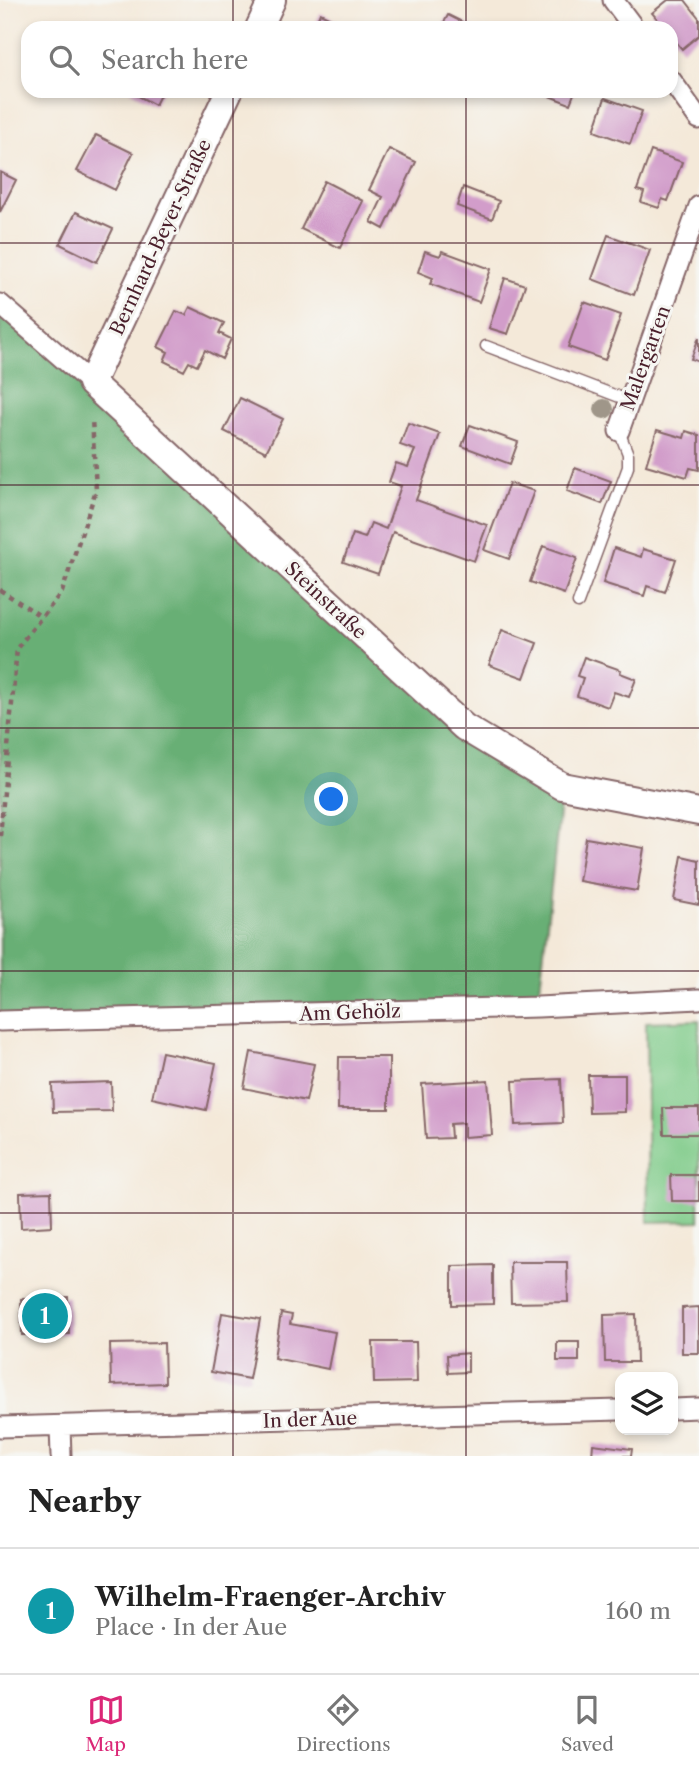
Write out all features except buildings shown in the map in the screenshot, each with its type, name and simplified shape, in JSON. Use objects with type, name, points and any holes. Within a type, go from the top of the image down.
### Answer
[{"type":"street","points":[[262,21],[272,0]]},
{"type":"street","points":[[613,0],[629,21]]},
{"type":"street","points":[[678,90],[699,119]]},
{"type":"street","name":"Bernhard-Beyer-Straße","points":[[91,383],[226,98]]},
{"type":"street","name":"Malergarten","points":[[619,431],[699,206]]},
{"type":"street","name":"Steinstraße","points":[[0,304],[91,383],[464,727],[562,786],[699,813]]},
{"type":"street","name":"Am Gehölz","points":[[0,1021],[524,1007],[699,999]]},
{"type":"street","points":[[678,1409],[699,1408]]},
{"type":"street","name":"In der Aue","points":[[0,1427],[615,1410]]},
{"type":"street","points":[[60,1426],[61,1456]]},
{"type":"lane","points":[[486,346],[630,401]]},
{"type":"lane","points":[[578,603],[628,467],[628,454],[619,431]]},
{"type":"path","points":[[0,836],[17,648],[62,592],[96,490],[91,383]]},
{"type":"path","points":[[0,590],[42,617]]},
{"type":"green space","points":[[0,304],[464,727],[562,786],[538,1007],[0,1021]]},
{"type":"green space","points":[[699,1020],[699,1221],[648,1222],[646,1022]]},
{"type":"place","name":"Wilhelm-Fraenger-Archiv","points":[[45,1316]]}]
